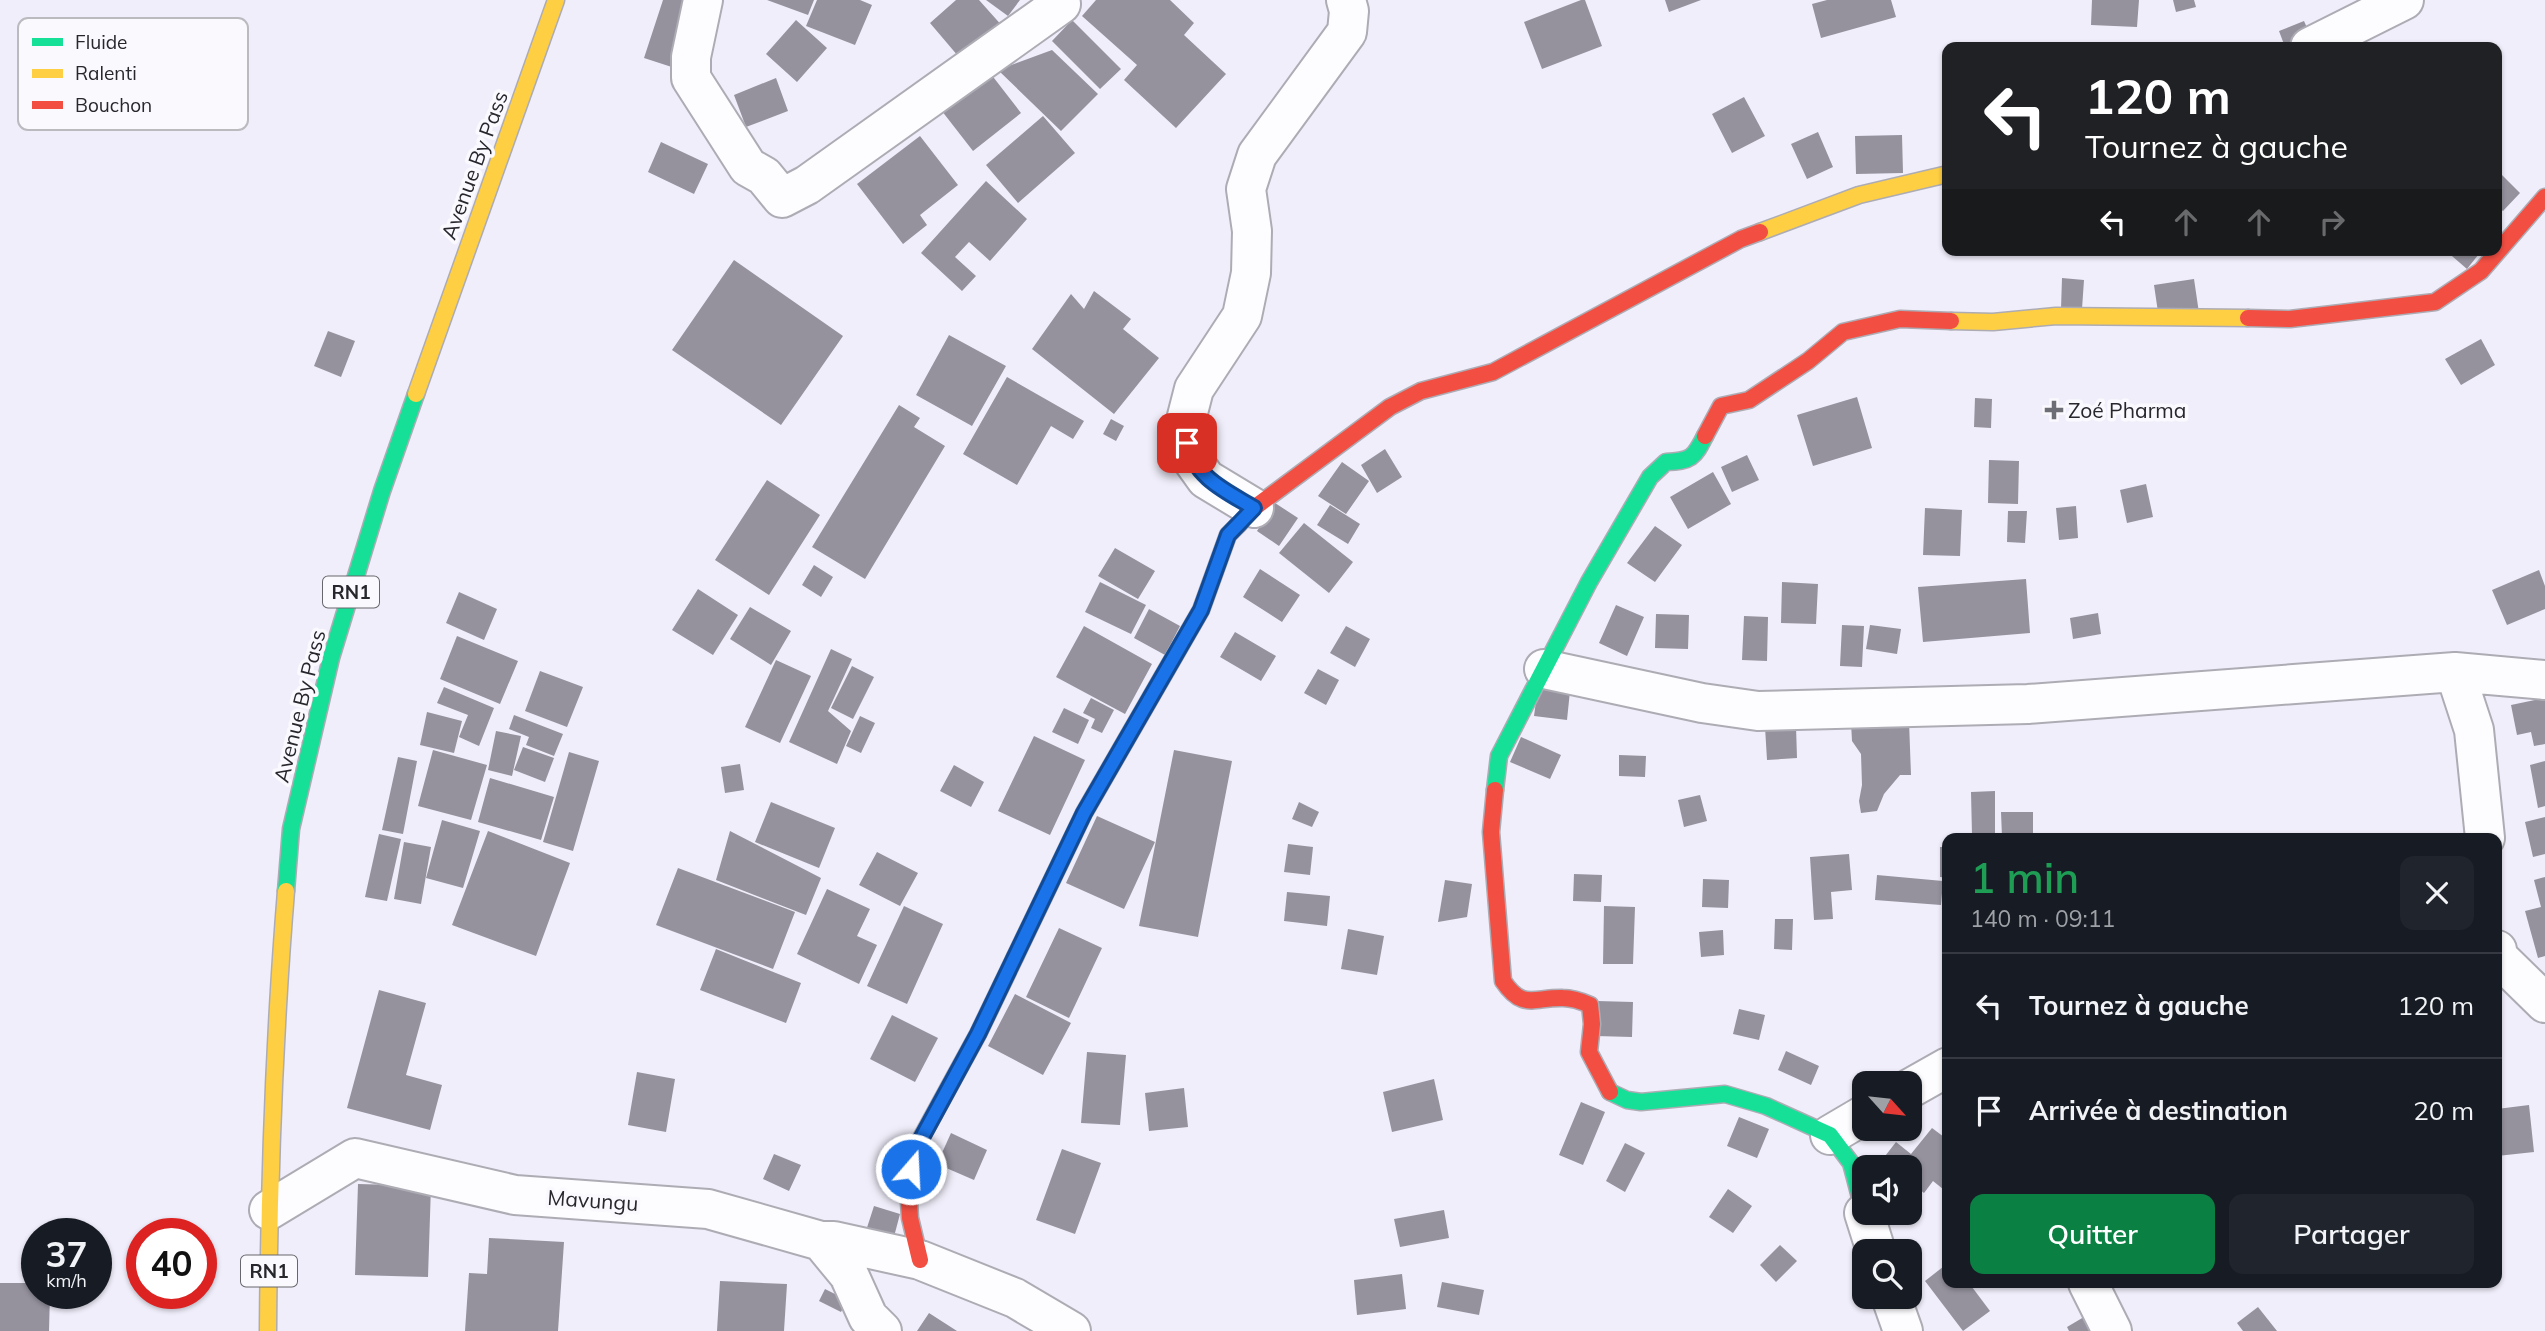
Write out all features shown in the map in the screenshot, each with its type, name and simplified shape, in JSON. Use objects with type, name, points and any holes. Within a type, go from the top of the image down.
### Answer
[{"type":"main road","name":"Avenue By Pass","points":[[268,1331],[278,991],[290,829],[331,658],[382,491],[556,0]]},
{"type":"main road","points":[[920,1260],[910,1218],[908,1186],[914,1152],[978,1034],[1084,813],[1201,610],[1228,535],[1254,508],[1391,407],[1421,391],[1493,372],[1741,239],[1859,195],[1942,175]]},
{"type":"main road","points":[[2502,247],[2545,197]]},
{"type":"main road","points":[[1852,1163],[1830,1135],[1766,1106],[1725,1094],[1642,1102],[1627,1100],[1608,1091],[1589,1052],[1592,1024],[1590,1005],[1573,998],[1525,1002],[1510,995],[1503,981],[1491,832],[1499,756],[1589,582],[1650,477],[1666,462],[1685,461],[1699,450],[1721,407],[1749,400],[1808,361],[1843,332],[1900,319],[1993,322],[2056,316],[2290,319],[2435,302],[2481,271],[2494,256]]},
{"type":"street","points":[[703,0],[691,57],[691,78],[748,167],[764,176],[782,198],[807,185],[1061,4]]},
{"type":"street","points":[[1254,508],[1206,479],[1191,458],[1184,428],[1194,389],[1242,316],[1251,274],[1252,231],[1246,189],[1257,155],[1347,33],[1349,11],[1346,0]]},
{"type":"street","points":[[2320,42],[2404,0]]},
{"type":"street","points":[[1544,669],[1702,703],[1758,711],[2028,704],[2455,672],[2545,680]]},
{"type":"street","points":[[2455,672],[2474,730],[2485,833]]},
{"type":"street","points":[[2502,961],[2545,1003]]},
{"type":"street","points":[[1922,1082],[1942,1070]]},
{"type":"street","points":[[1830,1135],[1852,1122]]},
{"type":"street","name":"Mavungu","points":[[270,1210],[355,1158],[515,1195],[708,1209],[821,1241],[834,1241],[920,1260],[1014,1298],[1072,1331]]},
{"type":"street","points":[[821,1241],[849,1275],[868,1317],[882,1331]]},
{"type":"street","points":[[2090,1288],[2112,1331]]},
{"type":"street","points":[[1895,1309],[1903,1331]]},
{"type":"building","points":[[663,0],[704,0],[681,70],[644,58]]},
{"type":"building","points":[[767,0],[814,0],[808,15]]},
{"type":"building","points":[[817,0],[860,0],[872,5],[855,45],[806,26]]},
{"type":"building","points":[[956,0],[979,0],[1004,28],[964,63],[930,23]]},
{"type":"building","points":[[986,0],[1020,0],[1008,16]]},
{"type":"building","points":[[1096,0],[1170,0],[1194,23],[1184,35],[1226,74],[1176,128],[1124,80],[1137,65],[1082,16]]},
{"type":"building","points":[[1585,0],[1602,46],[1542,69],[1524,22]]},
{"type":"building","points":[[1665,0],[1701,0],[1669,12]]},
{"type":"building","points":[[1827,0],[1891,0],[1896,17],[1821,38],[1812,4]]},
{"type":"building","points":[[2092,0],[2139,0],[2137,27],[2091,25]]},
{"type":"building","points":[[2173,0],[2194,0],[2196,7],[2176,12]]},
{"type":"building","points":[[796,20],[827,48],[797,82],[766,54]]},
{"type":"building","points":[[1072,20],[1121,69],[1100,89],[1052,41]]},
{"type":"building","points":[[2304,21],[2311,37],[2298,42],[2283,42],[2279,31]]},
{"type":"building","points":[[1052,50],[1098,94],[1061,131],[998,70]]},
{"type":"building","points":[[987,69],[1021,113],[973,151],[938,106]]},
{"type":"building","points":[[776,78],[788,111],[746,127],[734,95]]},
{"type":"building","points":[[1744,97],[1765,136],[1732,153],[1712,114]]},
{"type":"building","points":[[1043,116],[1075,153],[1018,203],[986,165]]},
{"type":"building","points":[[1818,132],[1833,167],[1807,179],[1791,144]]},
{"type":"building","points":[[1902,135],[1903,173],[1856,174],[1855,136]]},
{"type":"building","points":[[920,136],[958,185],[920,215],[927,225],[903,244],[857,184]]},
{"type":"building","points":[[661,142],[708,164],[694,194],[648,172]]},
{"type":"building","points":[[2502,175],[2520,193],[2502,210]]},
{"type":"building","points":[[986,181],[1027,219],[990,261],[969,242],[955,257],[976,276],[962,291],[921,253]]},
{"type":"building","points":[[2452,256],[2477,256],[2467,269]]},
{"type":"building","points":[[734,260],[843,336],[781,425],[672,350]]},
{"type":"building","points":[[2062,278],[2084,280],[2082,309],[2061,309]]},
{"type":"building","points":[[2194,279],[2199,313],[2159,319],[2154,285]]},
{"type":"building","points":[[1094,291],[1131,319],[1123,329],[1159,358],[1114,414],[1032,349],[1071,294],[1084,309]]},
{"type":"building","points":[[328,331],[355,341],[341,377],[314,366]]},
{"type":"building","points":[[949,335],[1006,366],[972,426],[916,395]]},
{"type":"building","points":[[2481,339],[2495,365],[2461,385],[2445,359]]},
{"type":"building","points":[[1007,377],[1084,421],[1073,439],[1051,426],[1017,485],[963,454]]},
{"type":"building","points":[[1857,397],[1872,448],[1813,466],[1797,415]]},
{"type":"building","points":[[1975,398],[1992,399],[1991,428],[1974,427]]},
{"type":"building","points":[[899,405],[920,418],[914,427],[945,446],[865,579],[812,547]]},
{"type":"building","points":[[1111,419],[1124,426],[1116,441],[1103,434]]},
{"type":"building","points":[[1385,449],[1402,477],[1377,493],[1361,465]]},
{"type":"building","points":[[1747,455],[1759,480],[1732,492],[1721,467]]},
{"type":"building","points":[[1989,460],[2019,461],[2018,504],[1988,503]]},
{"type":"building","points":[[1342,462],[1369,481],[1346,514],[1318,496]]},
{"type":"building","points":[[1713,472],[1731,504],[1688,529],[1670,497]]},
{"type":"building","points":[[767,480],[820,515],[769,595],[715,560]]},
{"type":"building","points":[[2146,484],[2153,517],[2127,523],[2120,490]]},
{"type":"building","points":[[1275,503],[1298,518],[1279,546],[1257,531]]},
{"type":"building","points":[[1330,505],[1360,524],[1348,544],[1317,525]]},
{"type":"building","points":[[2076,506],[2078,538],[2059,540],[2056,508]]},
{"type":"building","points":[[1925,508],[1962,510],[1960,556],[1923,555]]},
{"type":"building","points":[[2008,511],[2027,511],[2025,543],[2007,542]]},
{"type":"building","points":[[1304,523],[1353,562],[1329,593],[1279,553]]},
{"type":"building","points":[[1655,526],[1682,545],[1655,582],[1627,563]]},
{"type":"building","points":[[1115,548],[1155,571],[1138,599],[1098,576]]},
{"type":"building","points":[[814,565],[833,577],[821,597],[802,585]]},
{"type":"building","points":[[1260,569],[1300,595],[1282,622],[1243,597]]},
{"type":"building","points":[[2539,570],[2545,586],[2545,609],[2507,625],[2492,590]]},
{"type":"building","points":[[2026,579],[2030,633],[1923,642],[1918,587]]},
{"type":"building","points":[[1100,582],[1146,605],[1131,634],[1085,612]]},
{"type":"building","points":[[1782,582],[1818,584],[1816,624],[1781,623]]},
{"type":"building","points":[[698,589],[738,615],[713,655],[672,630]]},
{"type":"building","points":[[459,592],[497,609],[484,640],[446,623]]},
{"type":"building","points":[[1616,605],[1644,617],[1627,656],[1599,643]]},
{"type":"building","points":[[750,607],[791,631],[771,665],[730,639]]},
{"type":"building","points":[[1149,609],[1180,626],[1165,655],[1134,638]]},
{"type":"building","points":[[2098,613],[2101,634],[2073,639],[2070,618]]},
{"type":"building","points":[[1656,614],[1689,615],[1688,649],[1655,648]]},
{"type":"building","points":[[1744,616],[1768,617],[1767,661],[1742,660]]},
{"type":"building","points":[[1842,625],[1864,626],[1862,667],[1840,666]]},
{"type":"building","points":[[1870,625],[1901,629],[1897,654],[1866,649]]},
{"type":"building","points":[[1084,626],[1152,664],[1125,714],[1056,677]]},
{"type":"building","points":[[1346,626],[1370,639],[1355,667],[1330,653]]},
{"type":"building","points":[[1235,632],[1276,656],[1261,681],[1220,657]]},
{"type":"building","points":[[457,636],[518,661],[500,704],[440,679]]},
{"type":"building","points":[[831,649],[852,659],[828,711],[851,731],[837,764],[789,742]]},
{"type":"building","points":[[776,660],[811,676],[780,743],[745,727]]},
{"type":"building","points":[[852,666],[874,677],[853,719],[831,708]]},
{"type":"building","points":[[1318,669],[1339,680],[1326,705],[1304,693]]},
{"type":"building","points":[[540,671],[583,687],[567,727],[525,711]]},
{"type":"building","points":[[444,687],[494,708],[479,746],[459,737],[468,715],[437,703]]},
{"type":"building","points":[[1538,687],[1570,691],[1567,720],[1534,716]]},
{"type":"building","points":[[1091,698],[1114,710],[1102,733],[1091,728],[1095,719],[1083,713]]},
{"type":"building","points":[[2545,698],[2545,744],[2534,746],[2531,732],[2517,735],[2511,705]]},
{"type":"building","points":[[1064,708],[1089,720],[1078,744],[1052,732]]},
{"type":"building","points":[[427,712],[462,721],[454,753],[420,745]]},
{"type":"building","points":[[514,715],[563,734],[554,756],[526,745],[529,737],[509,729]]},
{"type":"building","points":[[860,716],[875,723],[861,753],[846,746]]},
{"type":"building","points":[[1909,721],[1911,775],[1900,775],[1884,794],[1877,811],[1861,813],[1861,754],[1852,741],[1851,723]]},
{"type":"building","points":[[1796,726],[1797,758],[1767,760],[1765,727]]},
{"type":"building","points":[[496,731],[521,736],[512,776],[488,770]]},
{"type":"building","points":[[1034,736],[1085,760],[1050,835],[998,811]]},
{"type":"building","points":[[1521,737],[1561,755],[1550,779],[1510,762]]},
{"type":"building","points":[[523,747],[554,758],[545,782],[514,770]]},
{"type":"building","points":[[433,750],[487,765],[471,820],[418,806]]},
{"type":"building","points":[[1174,750],[1232,761],[1198,937],[1139,926]]},
{"type":"building","points":[[569,752],[599,761],[573,851],[543,842]]},
{"type":"building","points":[[1619,755],[1646,756],[1645,777],[1619,776]]},
{"type":"building","points":[[398,757],[417,761],[403,834],[382,830]]},
{"type":"building","points":[[2545,761],[2545,806],[2538,808],[2530,765]]},
{"type":"building","points":[[740,764],[744,790],[725,793],[721,767]]},
{"type":"building","points":[[954,765],[984,782],[971,807],[940,791]]},
{"type":"building","points":[[490,778],[554,797],[541,840],[478,822]]},
{"type":"building","points":[[1995,791],[1995,833],[1972,833],[1971,792]]},
{"type":"building","points":[[1700,795],[1707,821],[1684,827],[1678,800]]},
{"type":"building","points":[[771,802],[835,828],[819,868],[755,842]]},
{"type":"building","points":[[1299,802],[1319,812],[1312,827],[1292,819]]},
{"type":"building","points":[[2001,812],[2033,812],[2033,833],[2002,833]]},
{"type":"building","points":[[1097,816],[1155,842],[1124,909],[1066,883]]},
{"type":"building","points":[[2545,817],[2545,854],[2533,857],[2525,822]]},
{"type":"building","points":[[442,820],[480,831],[463,888],[426,878]]},
{"type":"building","points":[[488,831],[570,863],[536,956],[452,925]]},
{"type":"building","points":[[730,831],[821,878],[806,915],[716,880]]},
{"type":"building","points":[[379,834],[401,839],[387,901],[365,897]]},
{"type":"building","points":[[404,842],[431,847],[421,904],[394,899]]},
{"type":"building","points":[[1288,844],[1313,847],[1310,875],[1284,872]]},
{"type":"building","points":[[1940,847],[1942,847],[1942,877]]},
{"type":"building","points":[[877,852],[918,873],[900,906],[859,885]]},
{"type":"building","points":[[1849,854],[1852,890],[1831,892],[1833,919],[1814,920],[1810,857]]},
{"type":"building","points":[[678,868],[795,912],[773,969],[656,925]]},
{"type":"building","points":[[1574,874],[1602,875],[1601,902],[1573,901]]},
{"type":"building","points":[[1877,875],[1942,881],[1941,905],[1875,900]]},
{"type":"building","points":[[2545,877],[2545,956],[2538,958],[2525,911],[2541,907],[2534,880]]},
{"type":"building","points":[[1703,879],[1729,880],[1728,908],[1702,907]]},
{"type":"building","points":[[1445,880],[1472,884],[1467,917],[1438,922]]},
{"type":"building","points":[[827,889],[870,909],[857,936],[877,945],[859,984],[797,954]]},
{"type":"building","points":[[1287,892],[1330,896],[1327,926],[1284,921]]},
{"type":"building","points":[[904,906],[943,924],[907,1004],[867,986]]},
{"type":"building","points":[[1604,906],[1635,907],[1633,964],[1603,964]]},
{"type":"building","points":[[1775,919],[1793,919],[1792,950],[1774,949]]},
{"type":"building","points":[[1059,928],[1102,948],[1069,1018],[1026,997]]},
{"type":"building","points":[[1348,929],[1384,936],[1377,975],[1341,969]]},
{"type":"building","points":[[1723,930],[1724,955],[1701,957],[1699,932]]},
{"type":"building","points":[[716,949],[801,983],[786,1023],[700,990]]},
{"type":"building","points":[[379,990],[426,1003],[406,1075],[442,1085],[430,1130],[347,1108]]},
{"type":"building","points":[[1015,994],[1071,1023],[1043,1075],[988,1046]]},
{"type":"building","points":[[1597,1001],[1633,1002],[1632,1037],[1596,1036]]},
{"type":"building","points":[[1739,1009],[1765,1015],[1759,1040],[1733,1034]]},
{"type":"building","points":[[892,1015],[938,1038],[915,1082],[870,1059]]},
{"type":"building","points":[[1786,1051],[1819,1066],[1811,1085],[1778,1070]]},
{"type":"building","points":[[1087,1052],[1126,1055],[1120,1125],[1081,1123]]},
{"type":"building","points":[[637,1072],[675,1079],[666,1132],[628,1125]]},
{"type":"building","points":[[1434,1079],[1443,1120],[1392,1132],[1383,1092]]},
{"type":"building","points":[[1184,1088],[1188,1127],[1149,1131],[1145,1093]]},
{"type":"building","points":[[1581,1102],[1605,1112],[1583,1165],[1559,1155]]},
{"type":"building","points":[[2529,1105],[2534,1152],[2502,1155],[2502,1108]]},
{"type":"building","points":[[1739,1117],[1769,1129],[1757,1158],[1727,1146]]},
{"type":"building","points":[[1932,1128],[1942,1136],[1942,1188],[1933,1181],[1924,1193],[1922,1191],[1922,1155],[1886,1155],[1896,1142],[1911,1154]]},
{"type":"building","points":[[951,1133],[987,1150],[974,1180],[937,1164]]},
{"type":"building","points":[[1625,1143],[1645,1153],[1625,1192],[1606,1181]]},
{"type":"building","points":[[1062,1149],[1101,1163],[1075,1234],[1036,1220]]},
{"type":"building","points":[[774,1154],[801,1165],[789,1191],[763,1179]]},
{"type":"building","points":[[358,1184],[431,1186],[428,1277],[355,1275]]},
{"type":"building","points":[[1728,1189],[1752,1206],[1733,1233],[1709,1217]]},
{"type":"building","points":[[874,1206],[900,1214],[891,1248],[863,1240]]},
{"type":"building","points":[[1444,1210],[1449,1238],[1400,1247],[1394,1219]]},
{"type":"building","points":[[489,1238],[564,1242],[558,1331],[465,1331],[469,1273],[487,1274]]},
{"type":"building","points":[[1780,1245],[1797,1261],[1776,1282],[1760,1265]]},
{"type":"building","points":[[1942,1268],[1942,1288],[1973,1288],[1990,1311],[1963,1331],[1925,1281]]},
{"type":"building","points":[[1402,1274],[1406,1309],[1357,1315],[1354,1280]]},
{"type":"building","points":[[720,1281],[787,1284],[784,1331],[717,1331]]},
{"type":"building","points":[[1442,1282],[1484,1290],[1479,1315],[1437,1307]]},
{"type":"building","points":[[0,1283],[21,1283],[21,1309],[50,1309],[49,1331],[0,1331]]},
{"type":"building","points":[[825,1289],[847,1300],[841,1312],[819,1301]]},
{"type":"building","points":[[2258,1307],[2277,1331],[2243,1331],[2237,1323]]},
{"type":"building","points":[[929,1313],[957,1331],[917,1331]]},
{"type":"building","points":[[2089,1314],[2100,1331],[2069,1331],[2067,1327]]},
{"type":"traffic: fast","points":[[286,891],[291,829],[331,658],[382,491],[416,394]]},
{"type":"traffic: fast","points":[[1495,790],[1499,756],[1589,582],[1650,477],[1666,462],[1691,457],[1705,436]]},
{"type":"traffic: fast","points":[[1015,957],[1084,813],[1201,610],[1228,535],[1238,525]]},
{"type":"traffic: fast","points":[[1610,1092],[1627,1100],[1641,1102],[1725,1094],[1766,1106],[1830,1135],[1852,1167]]},
{"type":"traffic: slow","points":[[416,394],[556,0]]},
{"type":"traffic: slow","points":[[1760,232],[1859,195],[1942,175]]},
{"type":"traffic: slow","points":[[1951,321],[1993,322],[2056,316],[2248,318]]},
{"type":"traffic: slow","points":[[268,1331],[273,1111],[286,891]]},
{"type":"traffic: jam","points":[[2502,247],[2545,197]]},
{"type":"traffic: jam","points":[[1238,525],[1254,508],[1390,407],[1421,391],[1493,372],[1741,239],[1760,232]]},
{"type":"traffic: jam","points":[[2248,318],[2290,319],[2435,302],[2481,271],[2494,256]]},
{"type":"traffic: jam","points":[[1705,436],[1721,406],[1749,400],[1808,361],[1843,332],[1900,319],[1951,321]]},
{"type":"traffic: jam","points":[[1495,790],[1491,832],[1503,981],[1523,999],[1567,998],[1590,1005],[1592,1024],[1589,1052],[1610,1092]]},
{"type":"traffic: jam","points":[[920,1260],[910,1218],[908,1186],[914,1151],[978,1034],[1015,957]]},
{"type":"place","name":"Zoé Pharma","points":[[2054,410]]},
{"type":"route","points":[[911,1169],[914,1152],[978,1034],[1084,813],[1201,610],[1228,535],[1254,508],[1206,479],[1191,458],[1187,443]]}]
